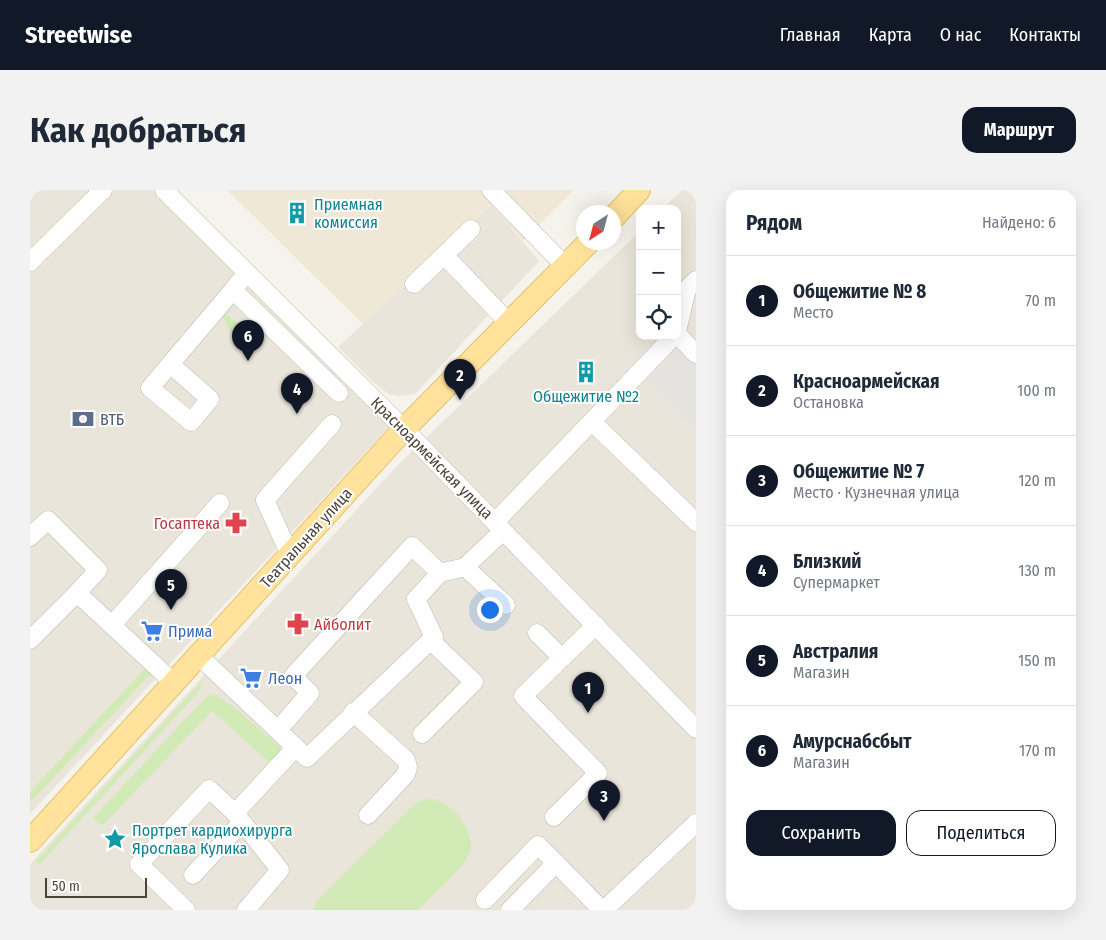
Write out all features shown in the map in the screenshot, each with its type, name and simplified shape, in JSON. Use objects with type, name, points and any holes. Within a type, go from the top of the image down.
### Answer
[{"type":"main road","points":[[621,209],[639,190]]},
{"type":"main road","name":"Театральная улица","points":[[30,841],[404,429],[582,250]]},
{"type":"street","points":[[30,262],[103,190]]},
{"type":"street","name":"Красноармейская улица","points":[[164,190],[404,429],[696,729]]},
{"type":"street","points":[[491,190],[566,267]]},
{"type":"street","points":[[414,284],[471,228]]},
{"type":"street","points":[[444,255],[510,324]]},
{"type":"street","points":[[170,364],[247,273]]},
{"type":"street","points":[[681,314],[687,289],[696,280]]},
{"type":"street","points":[[233,290],[339,393]]},
{"type":"street","points":[[681,339],[696,354]]},
{"type":"street","points":[[199,656],[307,758],[353,712],[434,637],[416,599],[440,573],[465,567],[592,422],[670,340]]},
{"type":"street","points":[[592,422],[696,522]]},
{"type":"street","points":[[290,555],[265,500],[332,424]]},
{"type":"street","points":[[112,625],[220,504]]},
{"type":"street","points":[[30,537],[48,520],[98,570],[77,594],[30,640]]},
{"type":"street","points":[[278,730],[310,693],[293,676],[412,546],[440,573]]},
{"type":"street","points":[[465,567],[506,605]]},
{"type":"street","points":[[77,594],[174,682]]},
{"type":"street","points":[[554,817],[598,774],[523,696],[596,625]]},
{"type":"street","points":[[536,634],[562,658]]},
{"type":"street","points":[[422,734],[474,682],[431,641]]},
{"type":"street","points":[[353,712],[406,760],[408,766],[406,774],[368,815]]},
{"type":"street","points":[[193,875],[295,748]]},
{"type":"street","points":[[186,910],[139,864],[209,789],[239,817],[280,870],[246,910]]},
{"type":"street","points":[[485,900],[538,845],[603,910],[696,824]]},
{"type":"street","points":[[510,910],[556,863]]},
{"type":"shaded area","points":[[30,190],[157,190],[392,424],[30,814]]},
{"type":"shaded area","points":[[227,190],[574,190],[523,241],[490,205],[363,324]]},
{"type":"shaded area","points":[[682,190],[696,190],[696,910],[30,910],[30,864],[395,468],[636,235],[636,340],[681,340],[681,205],[666,205]]},
{"type":"shaded area","points":[[491,205],[539,261],[415,394],[399,396],[389,394],[373,382],[338,347]]},
{"type":"shaded area","points":[[682,349],[696,364],[696,432],[648,381]]},
{"type":"green space","points":[[225,313],[240,325],[231,334],[222,315]]},
{"type":"green space","points":[[148,665],[154,670],[30,803],[30,792]]},
{"type":"green space","points":[[202,681],[201,689],[40,864],[35,862]]},
{"type":"green space","points":[[214,694],[240,712],[280,747],[280,753],[272,765],[212,711],[102,826],[93,818],[207,696]]},
{"type":"green space","points":[[430,798],[455,811],[469,833],[471,848],[456,872],[418,910],[313,910],[316,902],[417,802]]},
{"type":"place","name":"Приемная комиссия","points":[[297,213]]},
{"type":"place","name":"Амурснабсбыт","points":[[248,361]]},
{"type":"place","name":"Общежитие №2","points":[[586,372]]},
{"type":"place","name":"Красноармейская","points":[[460,400]]},
{"type":"place","name":"Близкий","points":[[297,414]]},
{"type":"place","name":"ВТБ","points":[[83,419]]},
{"type":"place","name":"Госаптека","points":[[236,523]]},
{"type":"place","name":"Австралия","points":[[171,610]]},
{"type":"place","name":"Айболит","points":[[298,624]]},
{"type":"place","name":"Прима","points":[[152,631]]},
{"type":"place","name":"Леон","points":[[251,678]]},
{"type":"place","name":"Общежитие № 8","points":[[588,713]]},
{"type":"place","name":"Общежитие № 7","points":[[604,821]]},
{"type":"place","name":"Портрет кардиохирурга Ярослава Кулика","points":[[115,839]]}]
